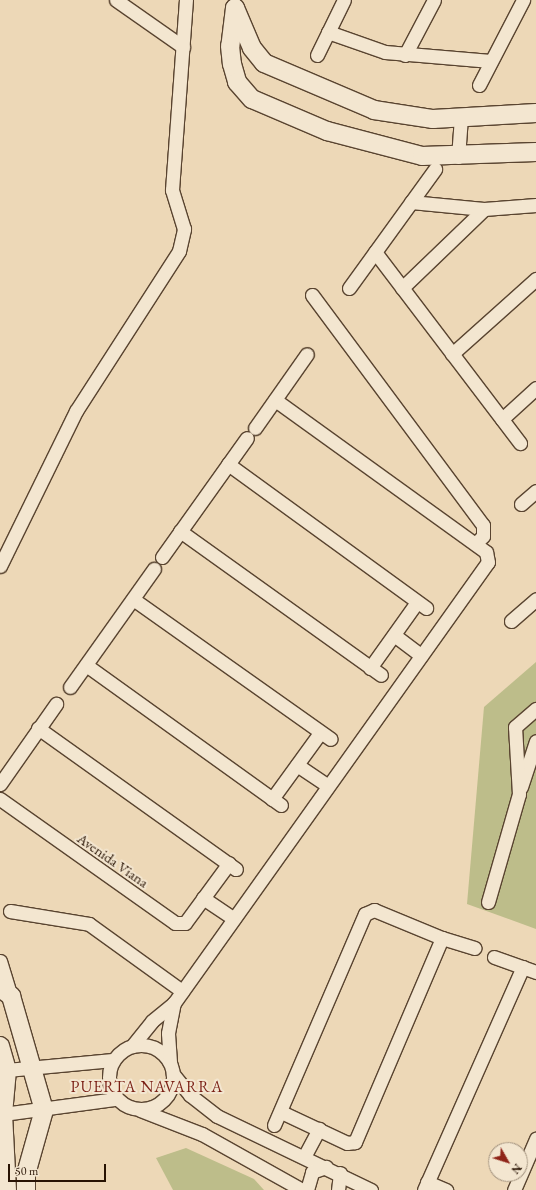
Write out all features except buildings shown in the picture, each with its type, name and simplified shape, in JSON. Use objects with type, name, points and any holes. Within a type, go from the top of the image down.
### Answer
[{"type":"street","points":[[116,0],[183,48]]},
{"type":"street","points":[[0,566],[76,411],[179,251],[184,229],[172,190],[186,0]]},
{"type":"street","points":[[317,55],[344,0]]},
{"type":"street","points":[[405,55],[434,0]]},
{"type":"street","points":[[479,85],[523,0]]},
{"type":"street","points":[[237,4],[256,56],[278,72],[374,110],[433,119],[536,113]]},
{"type":"street","points":[[237,4],[230,46],[232,64],[237,82],[252,99],[326,132],[376,147],[422,156],[458,157],[536,152]]},
{"type":"street","points":[[328,32],[368,48],[405,55],[491,61]]},
{"type":"street","points":[[458,157],[461,117]]},
{"type":"street","points":[[349,288],[436,169]]},
{"type":"street","points":[[411,202],[484,209],[536,205]]},
{"type":"street","points":[[402,288],[484,209]]},
{"type":"street","points":[[375,252],[520,443]]},
{"type":"street","points":[[452,354],[536,280]]},
{"type":"street","points":[[312,295],[483,526],[483,536],[475,544]]},
{"type":"street","points":[[162,557],[307,354]]},
{"type":"street","points":[[502,418],[536,388]]},
{"type":"street","points":[[7,1070],[33,1065],[113,1060],[132,1046],[152,1021],[174,1003],[488,562],[486,552],[275,400]]},
{"type":"street","points":[[180,531],[375,672],[394,635],[422,605],[228,464]]},
{"type":"street","points":[[521,504],[536,491]]},
{"type":"street","points":[[70,687],[154,569]]},
{"type":"street","points":[[86,665],[277,802],[297,765],[326,736],[133,599]]},
{"type":"street","points":[[511,621],[536,599]]},
{"type":"street","points":[[394,635],[421,655]]},
{"type":"street","points":[[0,784],[56,704]]},
{"type":"street","points":[[519,794],[515,727],[536,709]]},
{"type":"street","name":"Avenida Viana","points":[[0,798],[175,924],[185,923],[203,898],[232,866],[38,728]]},
{"type":"street","points":[[488,902],[536,741]]},
{"type":"street","points":[[297,765],[328,786]]},
{"type":"street","points":[[203,898],[234,919]]},
{"type":"street","points":[[274,1124],[281,1112],[366,914],[374,910],[442,938],[474,948]]},
{"type":"street","points":[[10,911],[89,924],[182,992]]},
{"type":"street","points":[[281,1112],[350,1144],[355,1142],[442,938]]},
{"type":"street","points":[[494,957],[536,972]]},
{"type":"street","points":[[0,961],[5,992],[33,1065],[44,1110],[26,1174],[26,1190]]},
{"type":"street","points":[[446,1190],[426,1186],[523,967]]},
{"type":"street","points":[[174,1003],[168,1033],[170,1062],[173,1074],[190,1095],[217,1116],[340,1173],[371,1190]]},
{"type":"street","points":[[0,1046],[7,1070],[2,1114],[7,1190]]},
{"type":"street","points":[[132,1046],[154,1047],[170,1062]]},
{"type":"street","points":[[113,1060],[109,1080],[116,1099],[127,1107],[140,1110],[202,1134],[302,1190]]},
{"type":"street","points":[[140,1110],[154,1107],[165,1099],[173,1074]]},
{"type":"street","points":[[2,1114],[44,1110],[116,1099]]},
{"type":"street","points":[[304,1157],[319,1129]]},
{"type":"street","points":[[514,1190],[536,1139]]},
{"type":"street","points":[[308,1190],[312,1172],[326,1167]]},
{"type":"street","points":[[338,1190],[340,1173]]},
{"type":"green space","points":[[536,662],[536,929],[467,904],[484,707]]},
{"type":"green space","points":[[186,1148],[254,1179],[264,1190],[173,1190],[156,1158]]},
{"type":"district","name":"PUERTA NAVARRA","points":[[147,1087]]}]
